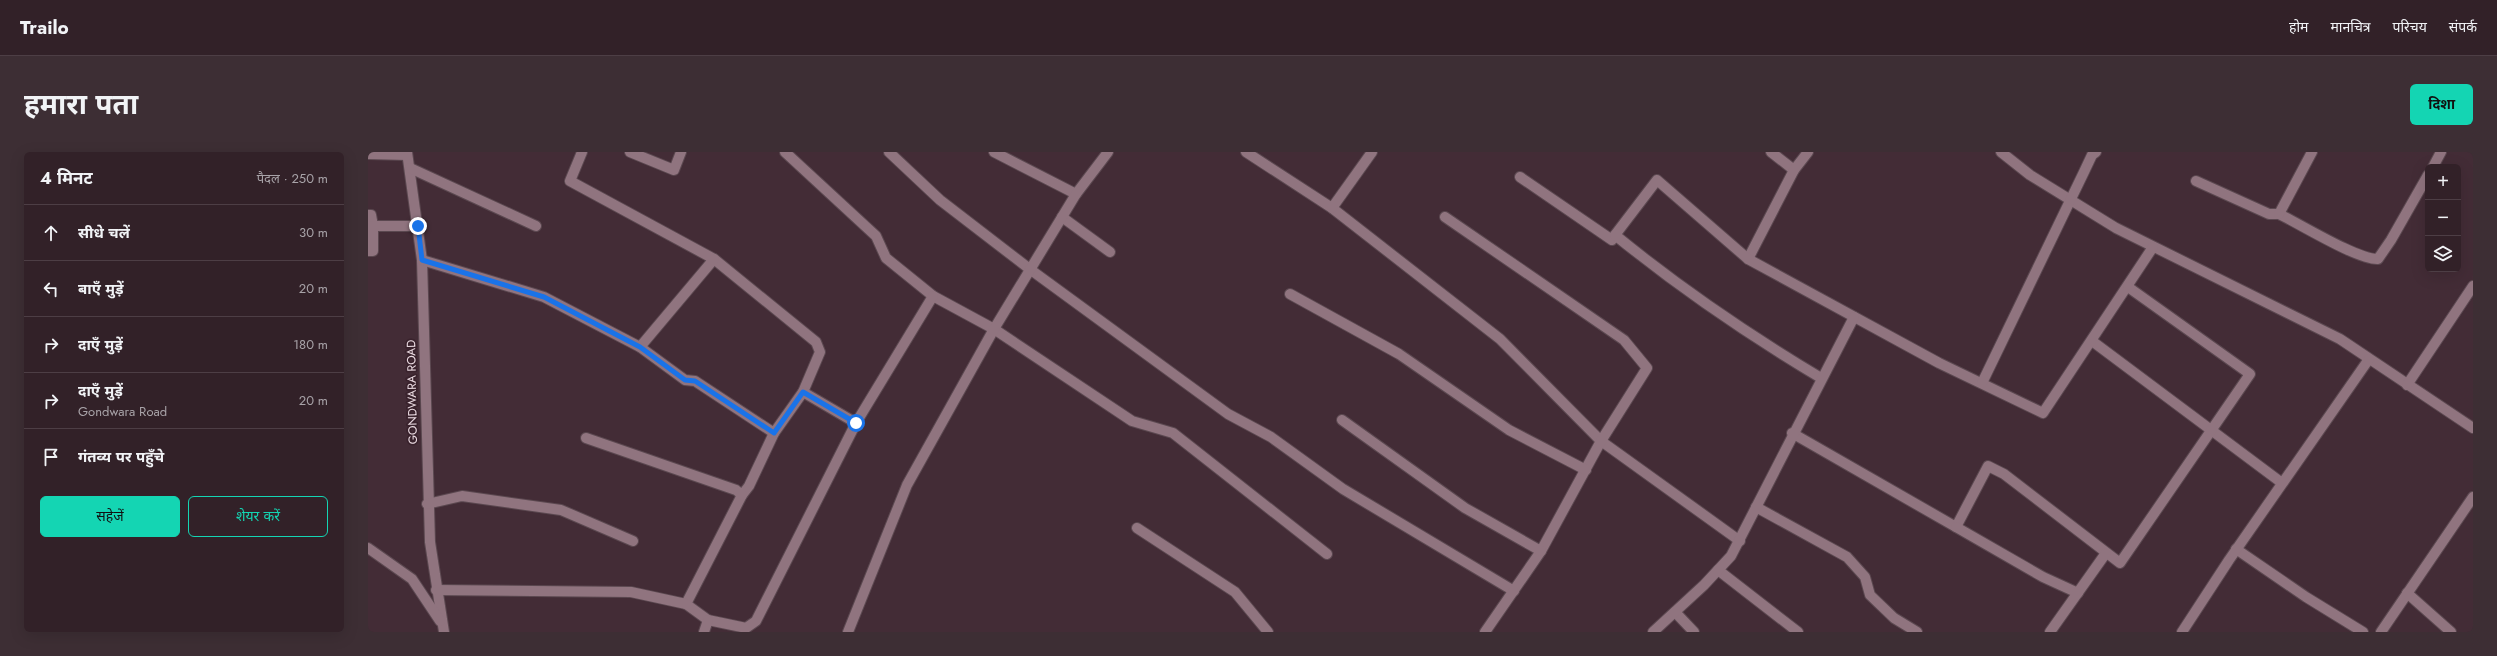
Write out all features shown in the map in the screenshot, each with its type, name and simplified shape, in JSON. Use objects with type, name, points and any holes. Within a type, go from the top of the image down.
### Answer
[{"type":"street","points":[[582,152],[570,181],[714,259],[816,342],[820,352],[803,392],[774,433],[749,486],[742,495],[686,604]]},
{"type":"street","points":[[630,152],[674,170],[681,152]]},
{"type":"street","points":[[785,152],[876,236],[886,258],[933,296],[994,329],[1132,421],[1172,433],[1327,554]]},
{"type":"street","points":[[889,152],[940,200],[1030,270],[1228,414],[1271,437],[1343,489],[1514,591]]},
{"type":"street","points":[[994,152],[1076,194]]},
{"type":"street","points":[[848,632],[907,485],[994,329],[1076,194],[1108,152]]},
{"type":"street","points":[[1246,152],[1332,208],[1500,340],[1601,441],[1740,541]]},
{"type":"street","points":[[1332,208],[1372,152]]},
{"type":"street","points":[[1771,152],[1794,170]]},
{"type":"street","points":[[1748,259],[1794,170],[1808,152]]},
{"type":"street","points":[[2000,152],[2030,175],[2070,200],[2153,247],[2340,340],[2473,428]]},
{"type":"street","points":[[1982,383],[2092,155],[2096,152]]},
{"type":"street","points":[[2279,214],[2312,152]]},
{"type":"street","points":[[2435,164],[2441,152]]},
{"type":"street","points":[[368,154],[407,153]]},
{"type":"street","name":"GONDWARA ROAD","points":[[407,153],[422,260],[427,504],[436,590],[443,628]]},
{"type":"street","points":[[410,168],[536,226]]},
{"type":"street","points":[[1520,177],[1612,240],[1657,180],[1748,259],[1854,317],[2043,413],[2128,287],[2153,247]]},
{"type":"street","points":[[2196,181],[2269,214],[2279,214],[2356,253],[2378,259],[2391,240],[2425,180]]},
{"type":"street","points":[[368,215],[371,215],[374,226],[373,251],[368,251]]},
{"type":"street","points":[[1062,217],[1110,252]]},
{"type":"street","points":[[1445,217],[1624,340],[1647,368],[1601,441],[1541,551],[1485,632]]},
{"type":"street","points":[[374,226],[418,226]]},
{"type":"street","points":[[1615,236],[1661,273],[1786,357],[1821,378]]},
{"type":"street","points":[[640,347],[714,259]]},
{"type":"street","points":[[422,260],[544,297],[640,347],[685,380],[695,381],[774,433]]},
{"type":"street","points":[[2407,385],[2473,286]]},
{"type":"street","points":[[1956,528],[1988,466],[2004,474],[2120,563],[2250,374],[2128,287]]},
{"type":"street","points":[[1290,294],[1399,354],[1509,430],[1586,470]]},
{"type":"street","points":[[436,590],[631,592],[686,604],[708,620],[746,628],[756,621],[856,423],[933,296]]},
{"type":"street","points":[[1653,632],[1731,556],[1740,541],[1792,433],[1854,317]]},
{"type":"street","points":[[2092,340],[2282,483]]},
{"type":"street","points":[[2182,632],[2236,549],[2369,359]]},
{"type":"street","points":[[803,392],[856,423]]},
{"type":"street","points":[[1342,420],[1465,508],[1541,551]]},
{"type":"street","points":[[1792,433],[2043,577],[2078,593]]},
{"type":"street","points":[[586,438],[736,490],[742,495]]},
{"type":"street","points":[[427,504],[462,496],[561,510],[633,540]]},
{"type":"street","points":[[2381,632],[2473,497]]},
{"type":"street","points":[[1756,507],[1847,557],[1865,577],[1870,595],[1894,618],[1917,632]]},
{"type":"street","points":[[1137,528],[1235,592],[1268,632]]},
{"type":"street","points":[[368,548],[412,579],[443,628]]},
{"type":"street","points":[[2236,549],[2306,597],[2363,632]]},
{"type":"street","points":[[2055,630],[2078,593],[2106,553]]},
{"type":"street","points":[[1718,570],[1798,632]]},
{"type":"street","points":[[2407,593],[2451,632]]},
{"type":"street","points":[[1675,612],[1694,632]]},
{"type":"street","points":[[704,632],[708,620]]},
{"type":"route","points":[[418,226],[422,260],[486,278],[544,297],[640,347],[685,380],[695,381],[774,433],[803,392],[856,423]]}]
